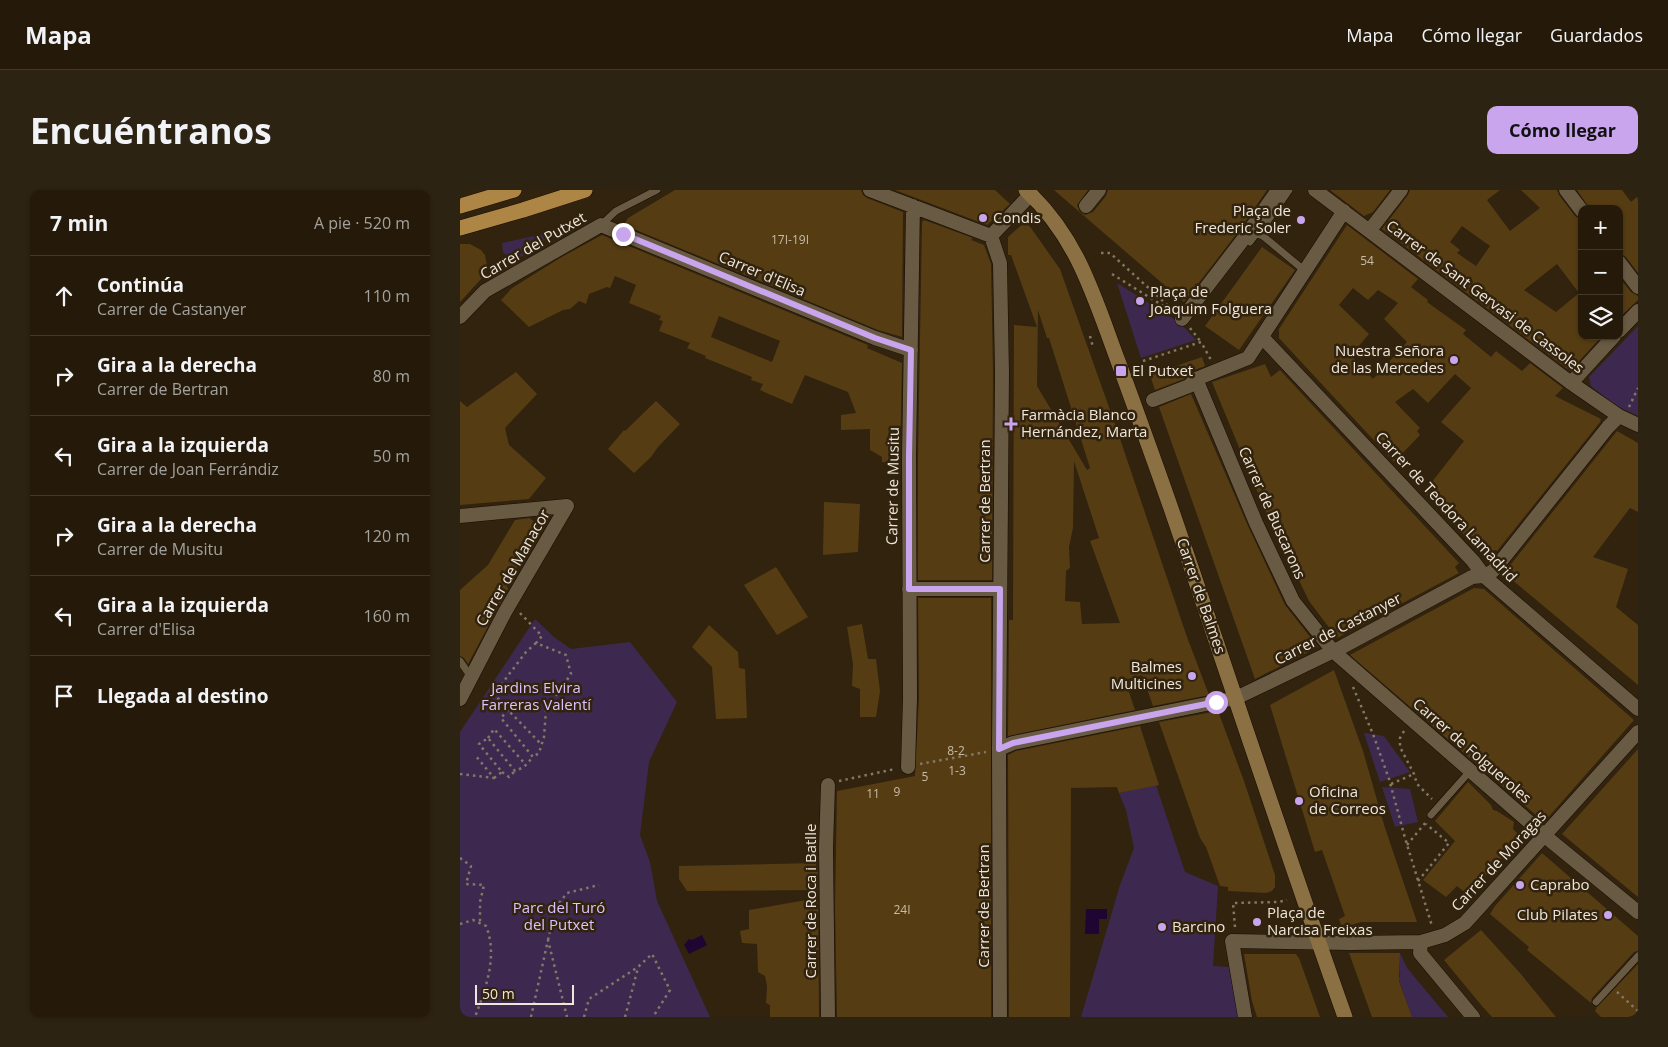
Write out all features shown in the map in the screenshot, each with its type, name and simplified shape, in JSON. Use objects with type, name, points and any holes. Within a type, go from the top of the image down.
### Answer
[{"type":"main road","points":[[460,206],[514,190]]},
{"type":"main road","points":[[460,228],[585,190]]},
{"type":"main road","name":"Carrer de Balmes","points":[[1028,192],[1063,232],[1080,264],[1095,299],[1138,413],[1345,1017]]},
{"type":"street","points":[[870,190],[991,236],[1028,192]]},
{"type":"street","points":[[1086,206],[1099,190]]},
{"type":"street","points":[[1182,319],[1245,237],[1278,190]]},
{"type":"street","name":"Carrer de Sant Gervasi de Cassoles","points":[[1315,190],[1572,383],[1624,411],[1638,425]]},
{"type":"street","points":[[1370,230],[1401,190]]},
{"type":"street","points":[[1566,190],[1578,206]]},
{"type":"street","name":"Carrer de Musitu","points":[[908,767],[910,698],[909,456],[913,206]]},
{"type":"street","points":[[1153,400],[1189,386],[1196,379],[1246,360],[1344,211]]},
{"type":"street","name":"Carrer del Putxet","points":[[460,317],[485,291],[601,225]]},
{"type":"street","name":"Carrer d'Elisa","points":[[601,225],[875,338],[911,350]]},
{"type":"street","name":"Carrer de Bertran","points":[[991,236],[1000,263],[1002,373],[999,749],[1000,1017]]},
{"type":"street","points":[[1623,267],[1638,287]]},
{"type":"street","points":[[1623,327],[1638,311]]},
{"type":"street","name":"Carrer de Teodora Lamadrid","points":[[1262,337],[1467,554],[1484,576],[1638,709]]},
{"type":"street","points":[[1572,383],[1610,340]]},
{"type":"street","name":"Carrer de Buscarons","points":[[1196,379],[1256,523],[1294,601],[1333,651]]},
{"type":"street","name":"Carrer de Castanyer","points":[[999,749],[1013,743],[1236,698],[1333,651],[1472,577],[1484,576],[1493,571],[1608,427],[1624,411]]},
{"type":"street","name":"Carrer de Manacor","points":[[460,516],[567,506],[505,612],[460,699]]},
{"type":"street","points":[[909,589],[1000,589]]},
{"type":"street","name":"Carrer de Folgueroles","points":[[1333,651],[1545,835],[1638,912]]},
{"type":"street","name":"Carrer de Moragas","points":[[1318,942],[1421,942],[1445,935],[1465,924],[1638,732]]},
{"type":"street","name":"Carrer de Roca i Batlle","points":[[828,785],[826,848],[828,1017]]},
{"type":"street","points":[[1245,1017],[1234,935],[1318,942]]},
{"type":"street","points":[[1421,942],[1420,953],[1473,1017]]},
{"type":"lane","points":[[601,225],[616,211],[657,190]]},
{"type":"lane","points":[[1250,242],[1258,234],[1289,190]]},
{"type":"lane","points":[[1258,234],[1306,271]]},
{"type":"lane","points":[[460,661],[471,677]]},
{"type":"lane","points":[[1431,815],[1470,770]]},
{"type":"lane","points":[[1596,1002],[1638,956]]},
{"type":"path","points":[[1101,253],[1110,253],[1182,319],[1201,342],[1212,364]]},
{"type":"path","points":[[1112,274],[1182,319]]},
{"type":"path","points":[[1090,336],[1093,347]]},
{"type":"path","points":[[1143,361],[1201,342]]},
{"type":"path","points":[[1624,411],[1638,388]]},
{"type":"path","points":[[521,615],[542,636],[526,652],[494,694],[541,744]]},
{"type":"path","points":[[526,765],[494,729],[488,738],[479,744],[508,777],[514,771],[526,765],[540,753],[544,736],[546,710],[571,674],[566,655],[536,643]]},
{"type":"path","points":[[1351,684],[1373,734],[1390,784],[1432,928]]},
{"type":"path","points":[[508,710],[501,718],[533,758]]},
{"type":"path","points":[[1406,728],[1400,738],[1400,747],[1417,784],[1424,793],[1440,805]]},
{"type":"path","points":[[488,738],[514,771]]},
{"type":"path","points":[[475,755],[494,778]]},
{"type":"path","points":[[460,774],[494,778],[502,772]]},
{"type":"path","points":[[1390,784],[1414,774]]},
{"type":"path","points":[[1407,845],[1431,815]]},
{"type":"path","points":[[1418,881],[1449,843],[1425,823]]},
{"type":"path","points":[[460,858],[471,866],[466,884],[484,885],[480,902],[480,924]]},
{"type":"path","points":[[531,1017],[556,907],[567,893],[599,885]]},
{"type":"path","points":[[1234,935],[1233,903],[1287,900]]},
{"type":"path","points":[[460,924],[473,920],[486,926],[490,936],[492,952],[488,978],[475,1017]]},
{"type":"path","points":[[548,940],[567,1017]]},
{"type":"path","points":[[584,1017],[589,999],[638,967],[652,954],[670,990],[654,1017]]},
{"type":"path","points":[[625,1017],[638,967]]},
{"type":"path","points":[[1610,986],[1638,1011]]},
{"type":"green space","points":[[548,233],[550,235],[534,250],[513,261],[503,252],[502,243]]},
{"type":"green space","points":[[1117,283],[1179,322],[1196,340],[1141,358]]},
{"type":"green space","points":[[1638,326],[1638,416],[1615,405],[1591,386],[1589,377]]},
{"type":"green space","name":"Parc del Turó del Putxet","points":[[535,619],[554,637],[571,649],[630,642],[677,702],[649,762],[640,835],[650,862],[657,901],[710,1017],[460,1017],[460,732]]},
{"type":"green space","points":[[1364,733],[1384,736],[1410,772],[1380,782]]},
{"type":"green space","name":"Barcino","points":[[1156,785],[1185,872],[1218,886],[1213,966],[1229,967],[1238,1017],[1081,1017],[1120,885],[1134,848],[1126,810],[1119,793]]},
{"type":"green space","points":[[1382,787],[1410,789],[1418,822],[1395,827]]},
{"type":"green space","points":[[1400,953],[1407,968],[1448,1017],[1412,1017],[1398,977],[1400,977]]},
{"type":"shaded area","points":[[1086,909],[1107,909],[1107,919],[1099,919],[1099,934],[1085,934]]},
{"type":"shaded area","points":[[702,935],[707,945],[689,954],[684,945],[689,939],[692,940]]},
{"type":"building","points":[[675,190],[861,190],[867,198],[903,212],[902,337],[878,330],[624,225],[628,218]]},
{"type":"building","points":[[895,190],[995,190],[1010,204],[987,225]]},
{"type":"building","points":[[1054,190],[1088,190],[1077,205],[1080,212],[1085,215],[1093,212],[1106,196],[1108,190],[1267,190],[1238,232],[1184,302]]},
{"type":"building","points":[[1330,190],[1390,190],[1373,212],[1364,216]]},
{"type":"building","points":[[1410,190],[1500,190],[1487,200],[1510,231],[1540,208],[1521,190],[1557,190],[1578,218],[1578,292],[1557,264],[1524,290],[1556,312],[1578,294],[1578,340],[1598,340],[1570,371],[1382,229]],"holes":[[[1462,226],[1490,246],[1476,266],[1457,253],[1460,250],[1450,242]]]},
{"type":"building","points":[[1577,190],[1622,190],[1631,202],[1638,196],[1638,273],[1623,255],[1623,205],[1587,205]]},
{"type":"building","points":[[924,220],[973,238],[971,240],[984,245],[991,264],[993,373],[992,580],[918,580],[918,456],[922,222]]},
{"type":"building","points":[[1026,221],[1060,269],[1187,637],[1209,695],[1153,706],[1142,675],[1125,680],[1135,710],[1008,736],[1009,620],[1013,620],[1014,325],[1037,327],[1011,255],[1008,255],[1008,237]],"holes":[[[1038,310],[1047,338],[1049,338],[1091,471],[1090,468],[1087,470],[1037,386]],[[1074,461],[1099,538],[1090,541],[1120,623],[1082,624],[1080,602],[1065,601],[1066,571],[1070,568],[1069,547],[1073,528]]]},
{"type":"building","points":[[1347,225],[1418,279],[1411,287],[1428,300],[1427,302],[1466,330],[1463,334],[1491,357],[1496,351],[1522,371],[1530,363],[1563,388],[1555,396],[1601,419],[1601,421],[1497,551],[1492,552],[1473,539],[1470,541],[1424,492],[1464,441],[1441,422],[1471,388],[1455,374],[1428,403],[1413,389],[1395,402],[1420,428],[1417,431],[1420,435],[1394,462],[1279,338],[1279,329]],"holes":[[[1353,288],[1368,300],[1378,290],[1398,303],[1384,319],[1407,342],[1373,379],[1351,355],[1369,334],[1339,305]]]},
{"type":"building","points":[[602,235],[868,345],[867,348],[902,363],[900,463],[882,462],[882,457],[870,450],[870,429],[841,430],[841,415],[856,413],[848,392],[805,375],[792,404],[760,390],[763,384],[751,380],[752,377],[705,358],[706,356],[687,348],[690,343],[659,331],[663,321],[659,320],[661,316],[629,303],[636,285],[615,276],[610,288],[607,287],[589,294],[586,304],[579,301],[570,309],[563,310],[529,327],[501,300],[512,288]],"holes":[[[719,316],[780,341],[772,362],[711,337]]]},
{"type":"building","points":[[460,244],[470,244],[481,250],[485,255],[487,269],[482,278],[460,302]]},
{"type":"building","points":[[1262,247],[1295,270],[1239,350],[1205,326]]},
{"type":"building","points":[[1623,282],[1631,292],[1638,296],[1638,300],[1623,314]]},
{"type":"building","points":[[1202,357],[1205,366],[1192,371],[1184,379],[1155,390],[1150,375]]},
{"type":"building","points":[[1265,364],[1271,377],[1280,370],[1459,563],[1455,567],[1459,573],[1337,638],[1309,601],[1265,510],[1212,382]]},
{"type":"building","points":[[516,372],[537,394],[505,428],[509,445],[546,478],[529,499],[460,505],[460,401],[467,407]]},
{"type":"building","points":[[1191,394],[1248,526],[1285,605],[1318,647],[1255,679],[1159,407]]},
{"type":"building","points":[[656,401],[680,424],[634,473],[608,449],[624,430]]},
{"type":"building","points":[[1617,431],[1638,443],[1638,512],[1630,508],[1593,557],[1628,569],[1616,607],[1638,625],[1638,685],[1504,573]]},
{"type":"building","points":[[824,502],[860,504],[858,552],[823,555]]},
{"type":"building","points":[[529,518],[538,527],[468,664],[460,656],[460,590],[488,565],[515,520]]},
{"type":"building","points":[[776,567],[808,617],[777,635],[744,585]]},
{"type":"building","points":[[1474,588],[1484,589],[1634,720],[1544,822],[1350,655]]},
{"type":"building","points":[[918,598],[991,598],[991,1017],[837,1017],[835,907],[837,791],[915,776],[919,698]]},
{"type":"building","points":[[862,624],[868,659],[876,659],[880,691],[876,717],[860,717],[860,689],[852,686],[853,664],[847,627]]},
{"type":"building","points":[[709,625],[738,652],[739,668],[745,669],[747,718],[716,719],[712,667],[692,647]]},
{"type":"building","points":[[1334,670],[1363,751],[1385,828],[1417,922],[1361,922],[1342,928],[1339,919],[1345,916],[1322,850],[1315,852],[1270,705]]},
{"type":"building","points":[[1218,711],[1244,781],[1275,875],[1275,887],[1272,891],[1266,893],[1228,891],[1228,887],[1220,886],[1206,847],[1200,838],[1159,722]]},
{"type":"building","points":[[1140,726],[1159,785],[1119,793],[1117,787],[1071,788],[1070,1017],[1009,1017],[1008,755],[1016,751]]},
{"type":"building","points":[[1638,749],[1638,897],[1562,834]]},
{"type":"building","points":[[1468,782],[1491,805],[1493,810],[1514,822],[1513,829],[1521,837],[1468,895],[1457,886],[1446,897],[1423,880],[1455,841],[1435,821]]},
{"type":"building","points":[[1542,853],[1638,936],[1638,951],[1634,952],[1592,998],[1591,1003],[1527,950],[1529,947],[1490,914]]},
{"type":"building","points":[[815,863],[818,869],[818,890],[687,891],[679,879],[679,866]]},
{"type":"building","points":[[818,898],[819,1017],[770,1017],[770,1005],[766,1003],[767,986],[765,976],[758,972],[757,944],[742,943],[740,931],[749,929],[749,910]]},
{"type":"building","points":[[1481,930],[1556,1017],[1492,1017],[1482,1006],[1444,960]]},
{"type":"building","points":[[1349,953],[1400,953],[1399,981],[1412,1017],[1372,1017]]},
{"type":"building","points":[[1244,954],[1296,954],[1320,1017],[1257,1017],[1252,1001]]},
{"type":"building","points":[[1638,964],[1638,1017],[1601,1017],[1595,1011],[1597,1007]]},
{"type":"place","name":"Condis","points":[[983,218]]},
{"type":"place","name":"Plaça de Frederic Soler","points":[[1301,220]]},
{"type":"place","name":"Plaça de Joaquim Folguera","points":[[1140,301]]},
{"type":"place","name":"Nuestra Señora de las Mercedes","points":[[1454,360]]},
{"type":"place","name":"El Putxet","points":[[1121,371]]},
{"type":"place","name":"Farmàcia Blanco Hernández, Marta","points":[[1011,424]]},
{"type":"place","name":"Balmes Multicines","points":[[1192,676]]},
{"type":"place","name":"Oficina de Correos","points":[[1299,801]]},
{"type":"place","name":"Caprabo","points":[[1520,885]]},
{"type":"place","name":"Club Pilates","points":[[1608,915]]},
{"type":"place","name":"Plaça de Narcisa Freixas","points":[[1257,922]]},
{"type":"place","name":"Barcino","points":[[1162,927]]},
{"type":"route","points":[[623,234],[875,338],[911,350],[909,589],[1000,589],[999,749],[1013,743],[1216,702]]},
{"type":"park label","name":"Jardins Elvira Farreras Valentí","points":[[536,696]]}]
